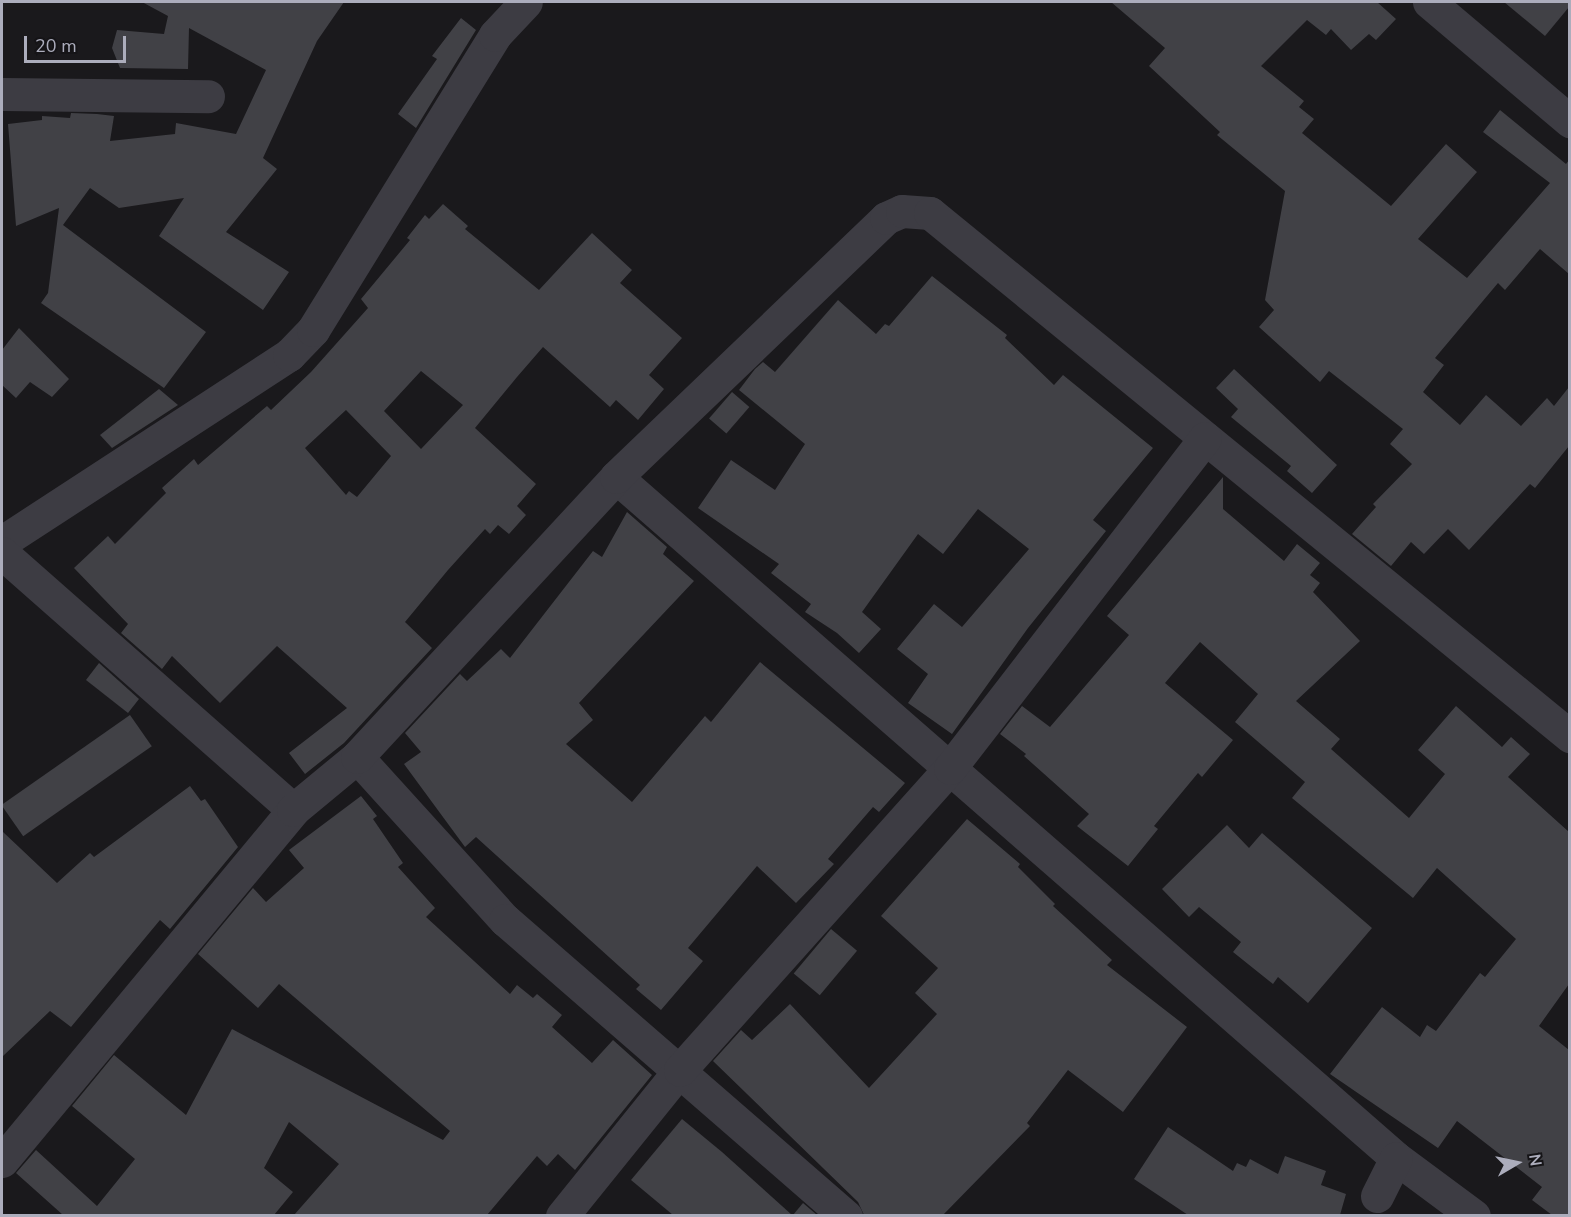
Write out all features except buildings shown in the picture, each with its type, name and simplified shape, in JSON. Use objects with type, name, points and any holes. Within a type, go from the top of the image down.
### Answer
[{"type":"street","points":[[2,542],[289,355],[313,330],[495,35],[526,2]]},
{"type":"street","points":[[1429,2],[1569,121]]},
{"type":"street","points":[[2,94],[208,96]]},
{"type":"street","points":[[2,1161],[293,810],[357,757],[616,477],[886,218],[916,210],[930,213],[1569,736]]},
{"type":"street","points":[[562,1215],[680,1070],[950,768],[1205,438]]},
{"type":"street","points":[[616,477],[1396,1158],[1474,1215]]},
{"type":"street","points":[[2,553],[293,810]]},
{"type":"street","points":[[357,757],[505,920],[846,1215]]},
{"type":"street","points":[[1377,1196],[1396,1158]]}]
